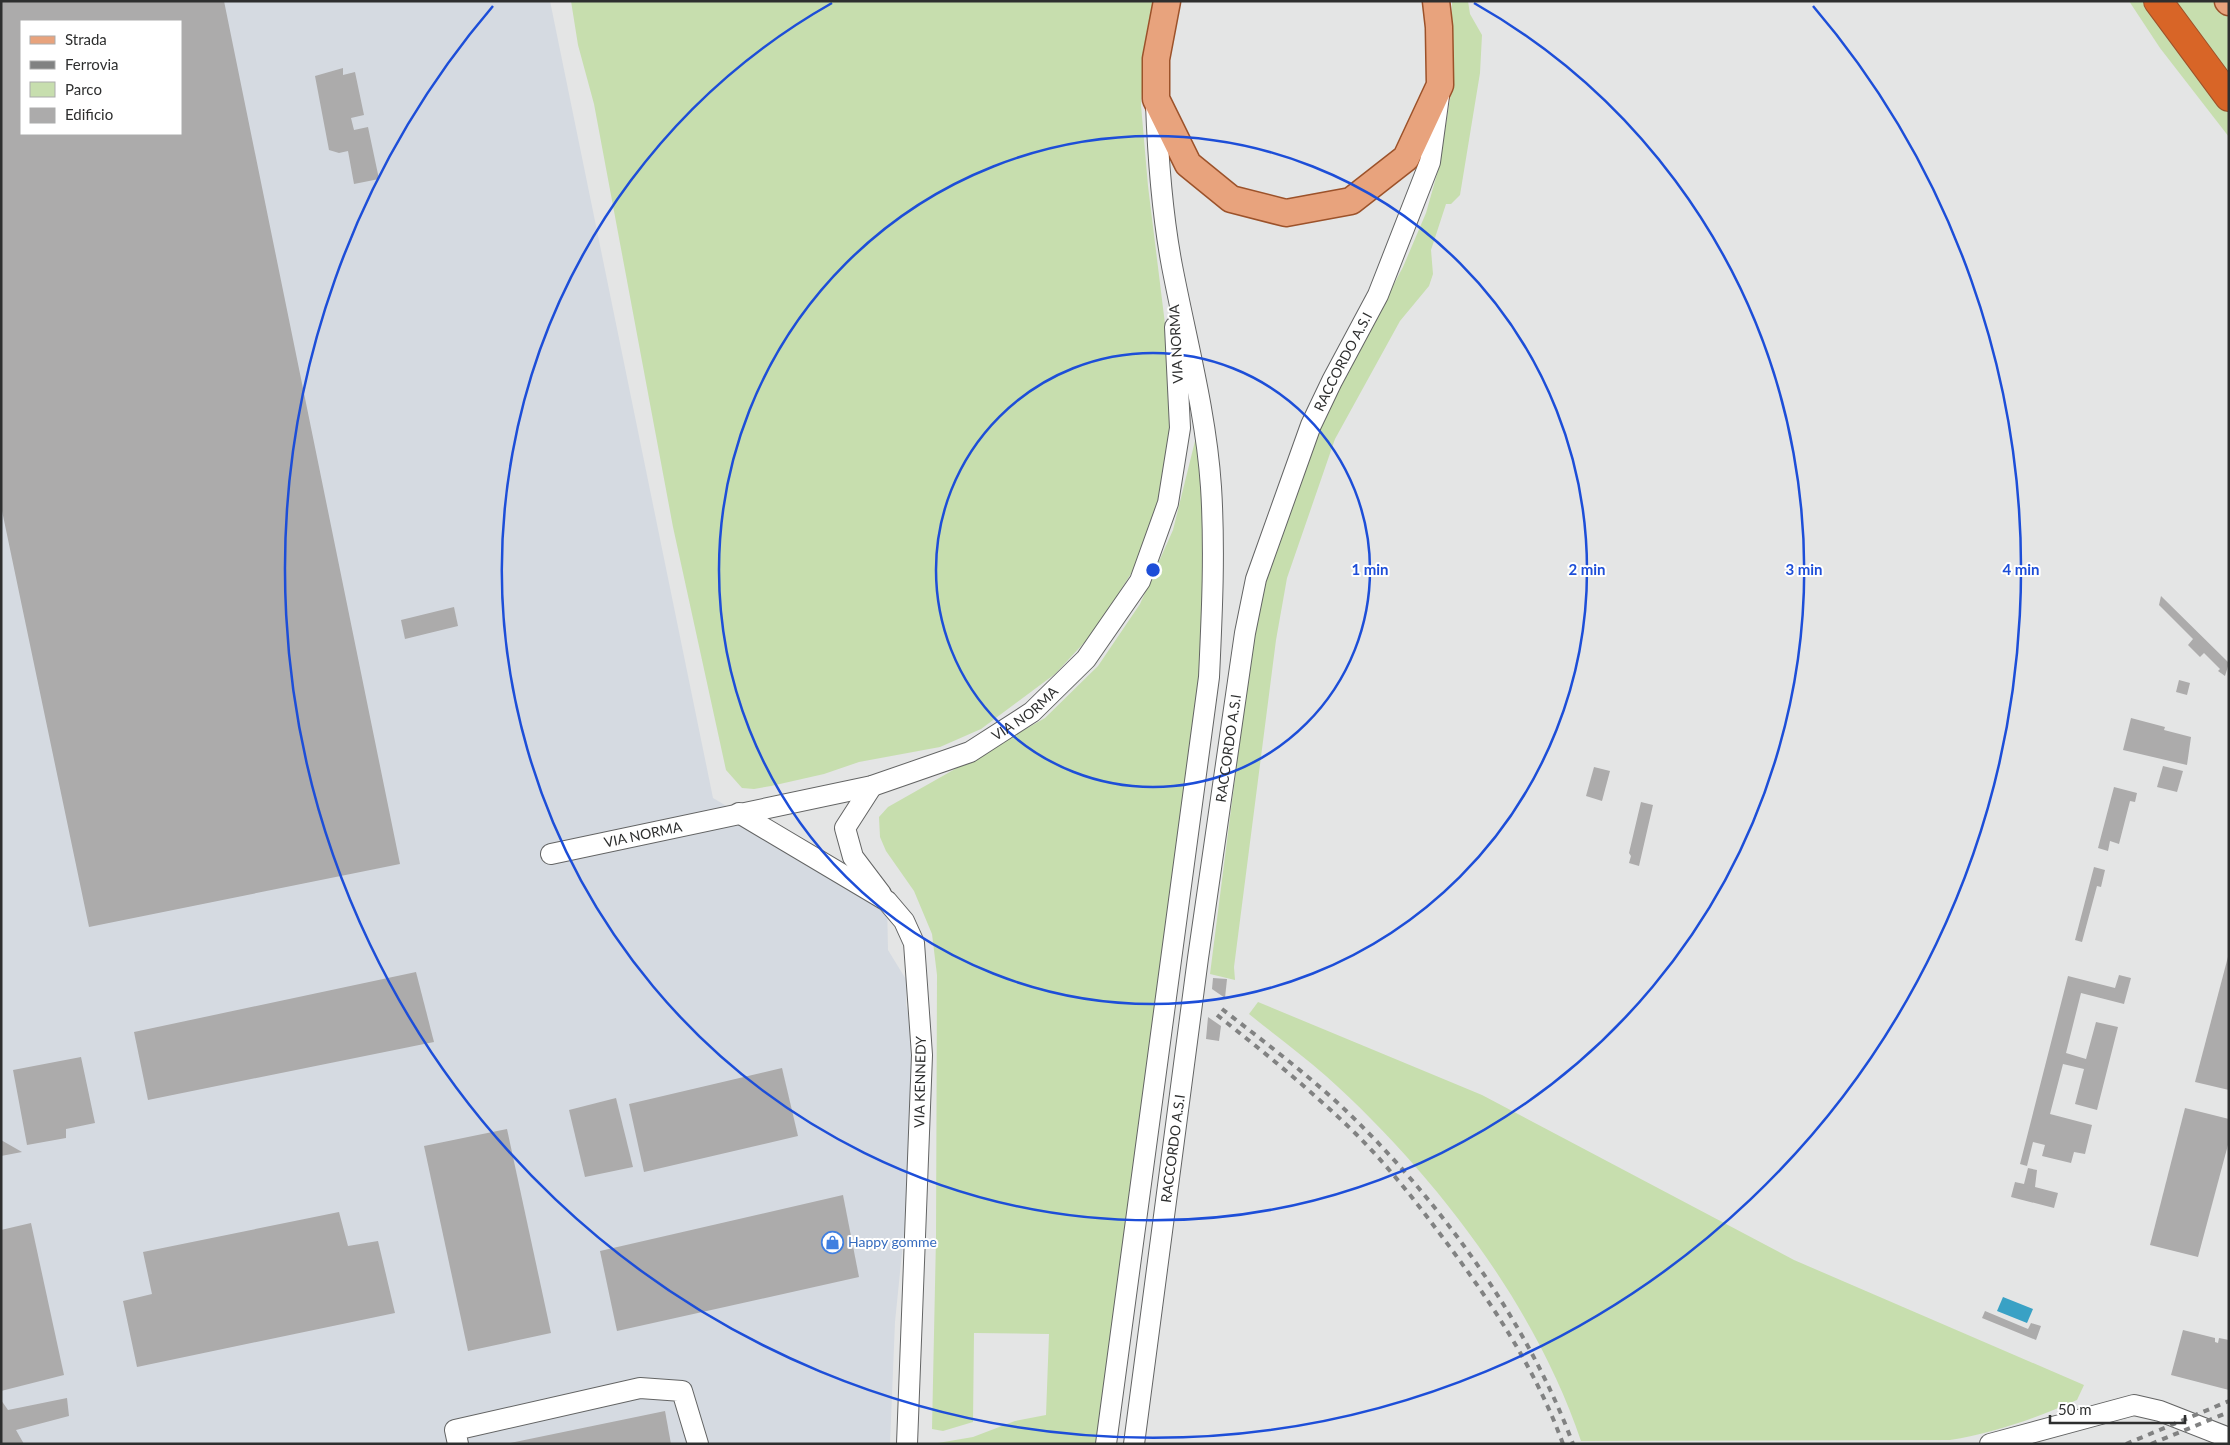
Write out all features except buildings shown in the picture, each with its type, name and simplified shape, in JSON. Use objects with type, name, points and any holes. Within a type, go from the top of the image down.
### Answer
[{"type":"highway","points":[[2158,1],[2229,97]]},
{"type":"main road","points":[[1167,1],[1156,59],[1156,99],[1188,164],[1232,199],[1286,214],[1351,201],[1406,158],[1440,85],[1439,27],[1436,1]]},
{"type":"street","name":"RACCORDO A.S.I","points":[[1134,1444],[1198,958],[1244,633],[1256,579],[1311,426],[1332,381],[1378,295],[1430,162],[1438,117],[1440,85]]},
{"type":"street","name":"RACCORDO A.S.I","points":[[1106,1444],[1209,677],[1213,580],[1211,486],[1199,393],[1172,265],[1158,161],[1156,99]]},
{"type":"street","name":"VIA NORMA","points":[[551,854],[872,786],[970,752],[1032,712],[1086,660],[1140,582],[1168,503],[1180,428],[1172,265]]},
{"type":"street","points":[[872,786],[846,828],[854,857],[887,901]]},
{"type":"street","name":"VIA KENNEDY","points":[[739,813],[887,901],[904,921],[914,943],[922,1055],[907,1444]]},
{"type":"street","points":[[458,1444],[455,1430],[461,1428],[640,1388],[682,1391],[698,1444]]},
{"type":"street","points":[[1990,1444],[2134,1405],[2160,1411],[2229,1438]]},
{"type":"shaded area","points":[[1,1],[550,1],[713,798],[887,901],[888,950],[907,981],[906,1005],[922,1055],[895,1322],[890,1444],[1,1444]]},
{"type":"green space","points":[[571,1],[1153,1],[1146,36],[1141,105],[1148,186],[1174,397],[1163,500],[1137,564],[1095,631],[1055,674],[981,729],[940,747],[859,762],[824,774],[754,789],[742,788],[726,770],[673,527],[594,104],[578,45]]},
{"type":"green space","points":[[1452,1],[1468,1],[1470,14],[1482,35],[1480,73],[1460,195],[1451,204],[1446,204],[1431,250],[1433,274],[1429,286],[1400,321],[1335,439],[1287,578],[1276,640],[1234,967],[1235,980],[1210,974],[1253,637],[1283,521],[1326,412],[1403,267],[1426,213],[1439,167],[1452,87]]},
{"type":"green space","points":[[2129,1],[2151,1],[2229,109],[2229,137],[2160,48]]},
{"type":"green space","points":[[2174,1],[2219,1],[2229,9],[2229,78]]},
{"type":"green space","points":[[1196,437],[1204,499],[1202,660],[1096,1444],[932,1444],[973,1437],[1015,1421],[1046,1415],[1049,1334],[974,1333],[973,1422],[943,1431],[932,1429],[936,1238],[937,975],[932,934],[914,891],[886,851],[880,837],[879,817],[888,807],[1045,718],[1098,666],[1140,604],[1173,530]]},
{"type":"green space","points":[[1258,1002],[1482,1095],[1794,1260],[2084,1385],[2077,1400],[2015,1424],[1950,1440],[1581,1441],[1561,1390],[1537,1340],[1508,1291],[1476,1243],[1405,1154],[1366,1114],[1317,1068],[1249,1014]]},
{"type":"water","points":[[2003,1297],[2033,1309],[2027,1323],[1997,1311]]},
{"type":"railway","points":[[1222,1009],[1297,1068],[1340,1105],[1376,1140],[1444,1219],[1475,1262],[1531,1351],[1554,1398],[1573,1444]]},
{"type":"railway","points":[[1217,1015],[1339,1118],[1377,1156],[1406,1190],[1472,1277],[1507,1330],[1538,1386],[1563,1444]]},
{"type":"railway","points":[[2126,1444],[2229,1401]]},
{"type":"railway","points":[[2151,1444],[2229,1412]]},
{"type":"place","name":"Happy gomme","points":[[832,1242]]}]
